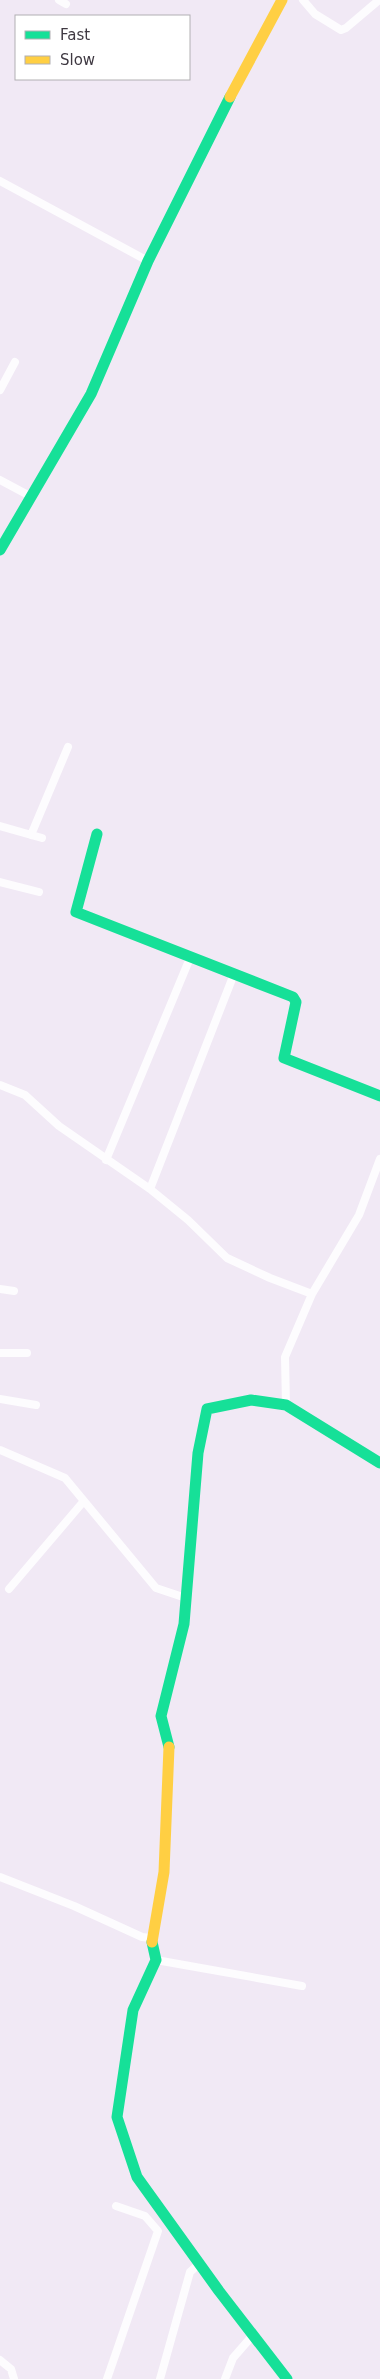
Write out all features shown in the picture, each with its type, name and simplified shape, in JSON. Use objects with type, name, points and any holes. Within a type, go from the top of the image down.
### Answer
[{"type":"street","points":[[0,550],[91,394],[148,261],[254,49],[282,0]]},
{"type":"street","points":[[303,0],[315,14],[341,30],[346,28],[379,0]]},
{"type":"street","points":[[0,181],[148,261]]},
{"type":"street","points":[[0,390],[15,362]]},
{"type":"street","points":[[0,480],[30,496]]},
{"type":"street","points":[[31,835],[68,747]]},
{"type":"street","points":[[0,826],[42,838]]},
{"type":"street","points":[[97,834],[76,912],[296,999],[284,1058],[380,1096]]},
{"type":"street","points":[[0,882],[39,892]]},
{"type":"street","points":[[106,1160],[190,958]]},
{"type":"street","points":[[150,1189],[234,974]]},
{"type":"street","points":[[0,1085],[24,1095],[59,1126],[150,1189],[188,1220],[227,1258],[270,1278],[312,1294]]},
{"type":"street","points":[[286,1405],[284,1358],[312,1294],[359,1215],[380,1159]]},
{"type":"street","points":[[0,1289],[14,1291]]},
{"type":"street","points":[[0,1353],[27,1353]]},
{"type":"street","points":[[0,1398],[36,1405]]},
{"type":"street","points":[[287,2379],[199,2264],[137,2177],[117,2117],[133,2010],[156,1960],[151,1938],[164,1872],[170,1752],[161,1716],[184,1624],[198,1453],[207,1409],[251,1400],[286,1405],[380,1463]]},
{"type":"street","points":[[0,1450],[65,1478],[156,1588],[186,1598]]},
{"type":"street","points":[[9,1589],[83,1502]]},
{"type":"street","points":[[0,1877],[74,1906],[142,1937],[151,1938]]},
{"type":"street","points":[[156,1960],[302,1986]]},
{"type":"street","points":[[106,2379],[158,2231],[145,2216],[116,2206]]},
{"type":"street","points":[[160,2379],[190,2272],[199,2264]]},
{"type":"street","points":[[225,2379],[233,2358],[254,2334]]},
{"type":"street","points":[[0,2360],[11,2369],[14,2379]]},
{"type":"traffic: fast","points":[[0,550],[91,394],[148,261],[230,97]]},
{"type":"traffic: fast","points":[[97,834],[76,912],[293,997],[296,1002],[284,1058],[380,1096]]},
{"type":"traffic: fast","points":[[169,1747],[161,1716],[184,1624],[198,1453],[207,1409],[251,1400],[286,1405],[380,1463]]},
{"type":"traffic: fast","points":[[152,1942],[156,1960],[133,2010],[117,2117],[137,2177],[219,2291],[287,2379]]},
{"type":"traffic: slow","points":[[230,97],[282,0]]},
{"type":"traffic: slow","points":[[152,1942],[164,1872],[169,1747]]}]
